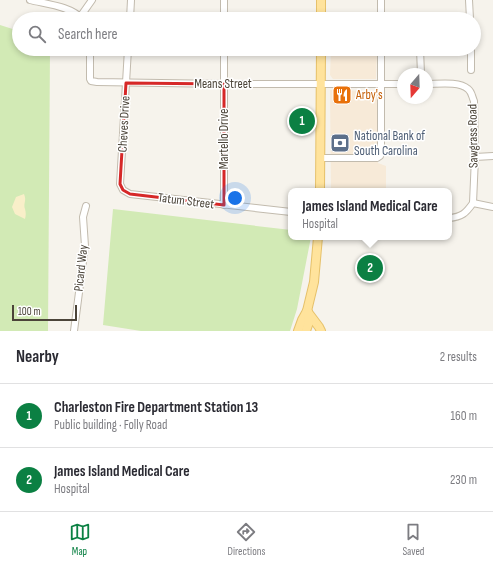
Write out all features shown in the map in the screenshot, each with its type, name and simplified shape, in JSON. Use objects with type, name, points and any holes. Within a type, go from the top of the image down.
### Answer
[{"type":"main road","points":[[321,0],[321,12]]},
{"type":"main road","points":[[320,188],[321,56]]},
{"type":"main road","points":[[306,331],[309,322],[308,311],[314,282],[318,240]]},
{"type":"main road","points":[[298,331],[302,320],[308,311]]},
{"type":"main road","points":[[308,311],[321,331]]},
{"type":"street","points":[[30,0],[73,12]]},
{"type":"street","points":[[85,12],[92,0]]},
{"type":"street","points":[[131,12],[132,0]]},
{"type":"street","points":[[224,0],[224,12]]},
{"type":"street","points":[[381,0],[381,12]]},
{"type":"street","points":[[469,0],[470,12]]},
{"type":"street","name":"Means Street","points":[[90,56],[90,79],[91,81],[97,82],[224,84],[321,83]]},
{"type":"street","name":"Cheves Drive","points":[[128,56],[120,184],[123,190],[130,194]]},
{"type":"street","name":"Martello Drive","points":[[224,56],[224,205]]},
{"type":"street","points":[[320,158],[377,158],[380,156],[381,56]]},
{"type":"street","points":[[420,56],[421,68]]},
{"type":"street","points":[[471,56],[471,70]]},
{"type":"street","points":[[321,83],[397,84]]},
{"type":"street","name":"Sawgrass Road","points":[[433,84],[457,84],[468,88],[474,101],[473,203]]},
{"type":"street","points":[[474,157],[493,156]]},
{"type":"street","name":"Tatum Street","points":[[130,194],[288,212]]},
{"type":"street","points":[[452,218],[462,215],[473,203],[493,207]]},
{"type":"street","name":"Picard Way","points":[[74,331],[84,246],[82,217],[86,206]]},
{"type":"highlighted area","points":[[126,83],[224,84],[224,205],[130,194],[123,190],[120,184]]},
{"type":"shaded area","points":[[331,56],[377,56],[376,79],[333,79],[330,75]]},
{"type":"shaded area","points":[[330,90],[373,91],[377,94],[378,163],[386,166],[386,188],[331,188]]},
{"type":"green space","points":[[0,25],[12,29],[12,56],[50,56],[48,331],[0,331]]},
{"type":"green space","points":[[113,209],[288,230],[288,240],[310,240],[297,309],[290,331],[141,331],[103,325]]},
{"type":"sand","points":[[24,194],[25,219],[15,214],[12,207],[16,197]]},
{"type":"place","name":"Arby's","points":[[342,95]]},
{"type":"place","name":"Charleston Fire Department Station 13","points":[[302,121]]},
{"type":"place","name":"National Bank of South Carolina","points":[[340,143]]},
{"type":"place","name":"James Island Medical Care","points":[[370,268]]}]
